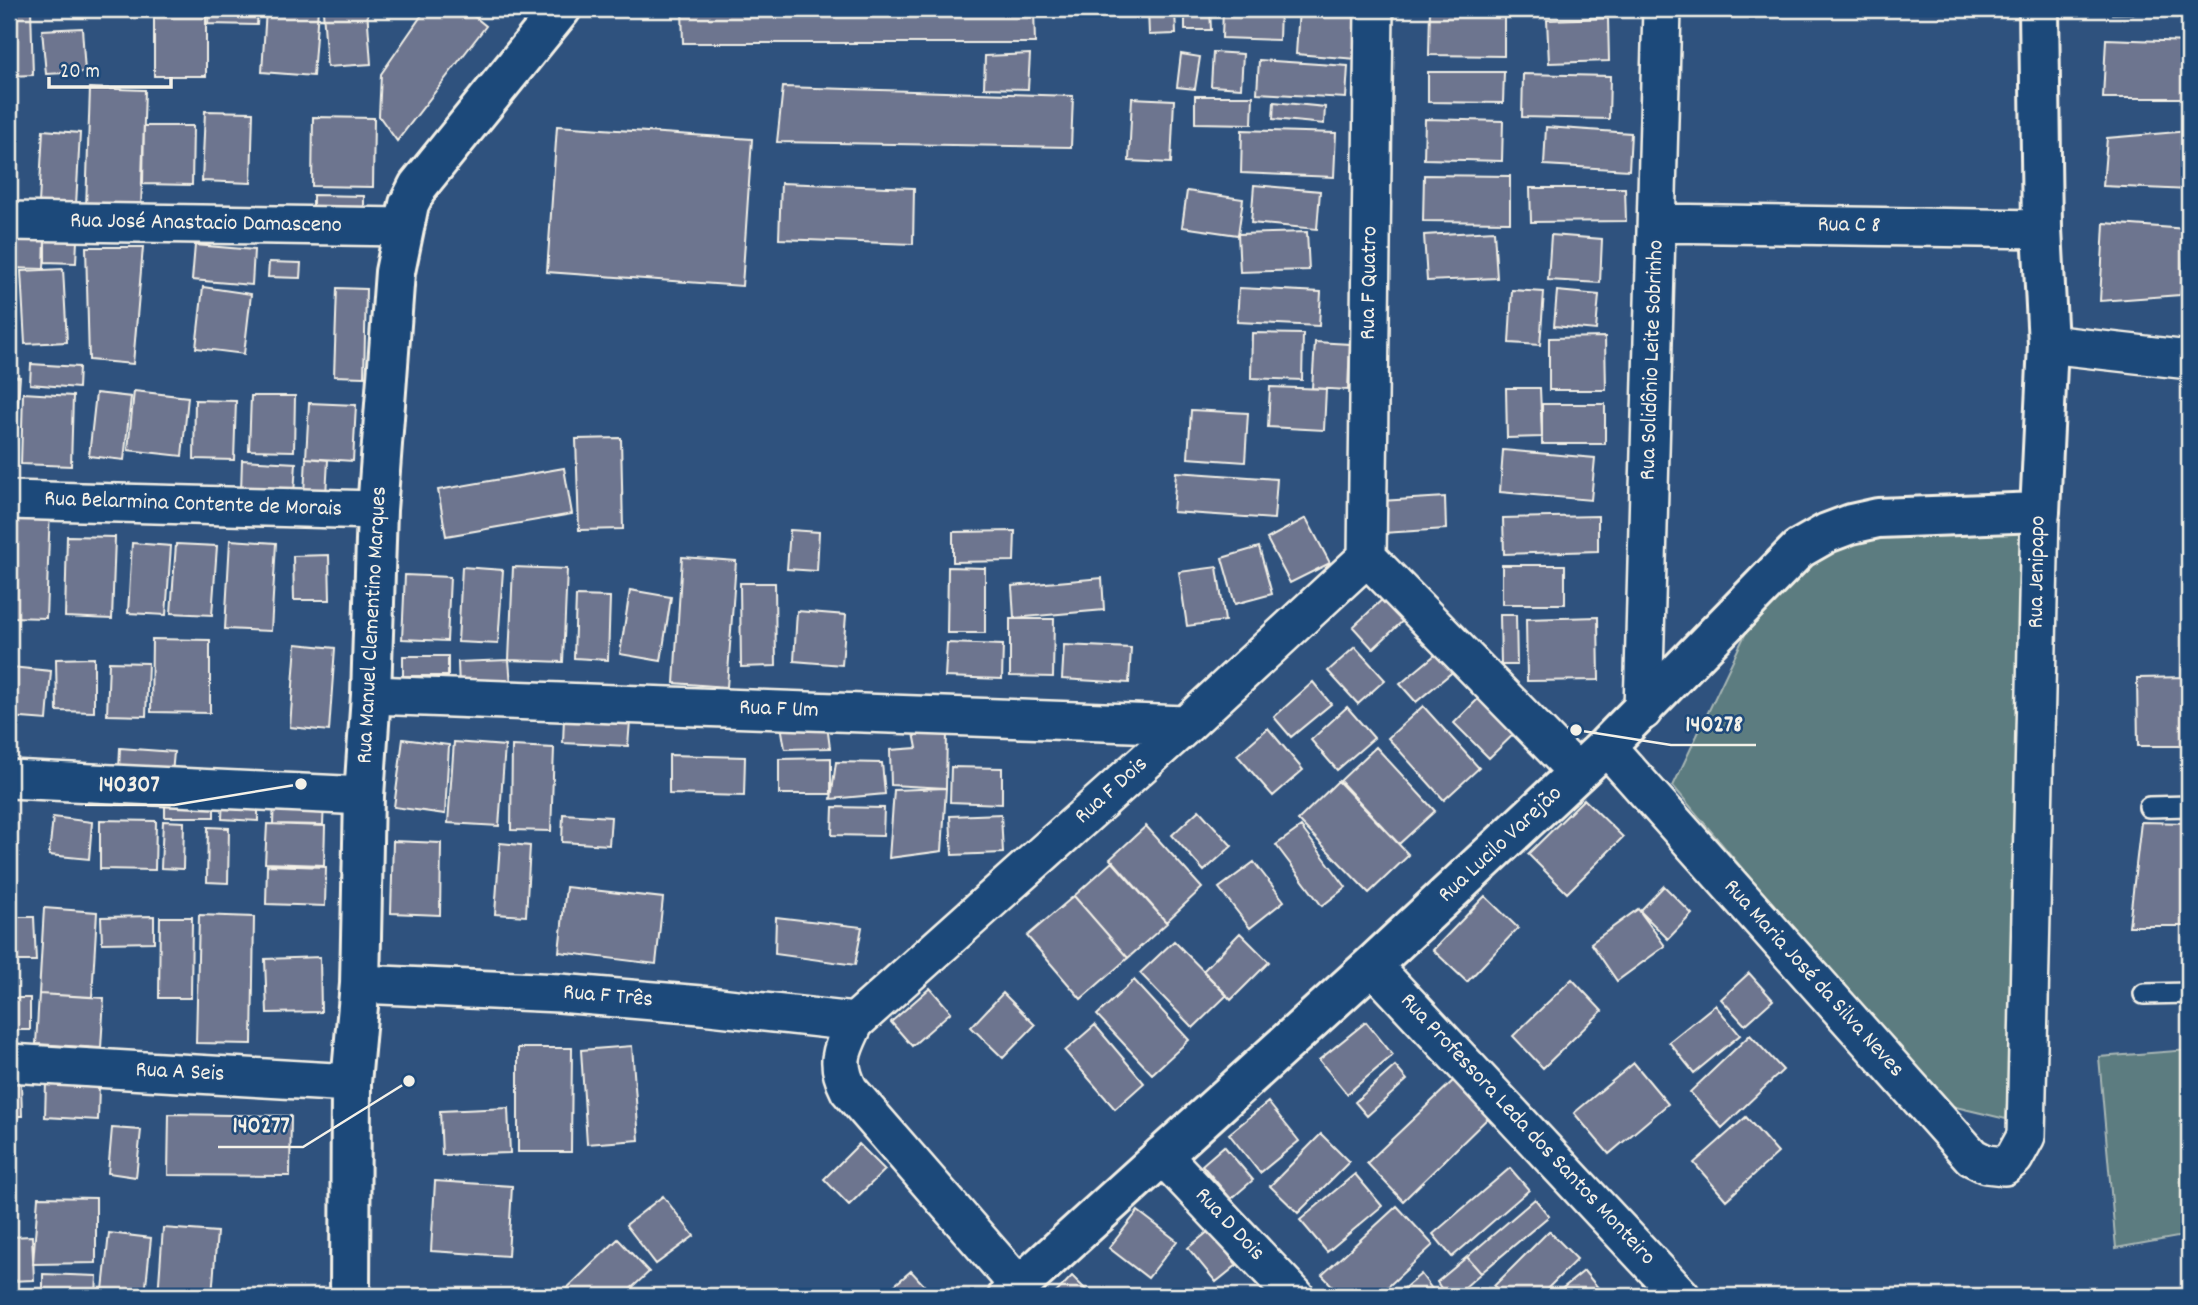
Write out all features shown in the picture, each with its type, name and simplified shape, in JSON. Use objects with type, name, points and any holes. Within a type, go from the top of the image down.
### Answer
[{"type":"street","name":"Rua Manuel Clementino Marques","points":[[351,1296],[352,1083],[360,984],[364,796],[371,695],[377,510],[394,272],[410,204],[428,172],[561,9]]},
{"type":"street","name":"Rua F Quatro","points":[[1367,557],[1374,9]]},
{"type":"street","name":"Rua Solidônio Leite Sobrinho","points":[[1643,711],[1662,9]]},
{"type":"street","name":"Rua Jenipapo","points":[[2026,1136],[2040,512],[2048,344],[2042,229],[2039,9]]},
{"type":"street","name":"Rua José Anastacio Damasceno","points":[[9,220],[403,227]]},
{"type":"street","name":"Rua C 8","points":[[1657,223],[2042,229]]},
{"type":"street","points":[[2048,344],[2189,360]]},
{"type":"street","name":"Rua Belarmina Contente de Morais","points":[[9,500],[377,510]]},
{"type":"street","name":"Rua Lucilo Varejão","points":[[1014,1291],[1373,965],[1578,773],[1643,711],[1799,549],[1827,533],[1878,518],[2040,512]]},
{"type":"street","name":"Rua F Dois","points":[[855,1022],[1186,725],[1367,557]]},
{"type":"street","points":[[1367,557],[1578,773]]},
{"type":"street","name":"Rua F Um","points":[[371,695],[1186,725]]},
{"type":"street","name":"Rua Maria José da Silva Neves","points":[[1606,746],[1972,1157],[1986,1164],[2004,1166],[2014,1158],[2026,1136]]},
{"type":"street","points":[[9,779],[364,796]]},
{"type":"street","name":"Rua Professora Leda dos Santos Monteiro","points":[[1373,965],[1681,1296]]},
{"type":"street","name":"Rua F Três","points":[[360,984],[559,993],[855,1022]]},
{"type":"street","points":[[855,1022],[839,1061],[840,1073],[849,1090],[1014,1291]]},
{"type":"street","name":"Rua A Seis","points":[[9,1063],[352,1083]]},
{"type":"street","name":"Rua D Dois","points":[[1162,1154],[1295,1296]]},
{"type":"lane","points":[[2149,807],[2189,806]]},
{"type":"lane","points":[[2144,993],[2189,993]]},
{"type":"green space","points":[[2048,520],[2006,1119],[1939,1103],[1673,786],[1789,542]]},
{"type":"green space","points":[[2189,1050],[2189,1235],[2116,1248],[2099,1057]]},
{"type":"building","points":[[9,9],[31,9],[33,75],[9,76]]},
{"type":"building","points":[[154,9],[206,9],[206,76],[154,76]]},
{"type":"building","points":[[209,9],[258,9],[257,25],[208,24]]},
{"type":"building","points":[[266,9],[318,9],[313,76],[262,72]]},
{"type":"building","points":[[367,9],[371,64],[327,67],[323,10]]},
{"type":"building","points":[[426,9],[465,9],[486,26],[397,141],[379,116],[381,74]]},
{"type":"building","points":[[682,9],[1034,9],[1035,43],[683,43]]},
{"type":"building","points":[[1148,9],[1175,9],[1176,34],[1149,35]]},
{"type":"building","points":[[1185,9],[1210,9],[1211,30],[1185,30]]},
{"type":"building","points":[[1223,9],[1280,9],[1279,40],[1222,38]]},
{"type":"building","points":[[1299,9],[1360,9],[1356,59],[1296,54]]},
{"type":"building","points":[[1430,9],[1504,9],[1504,56],[1429,55]]},
{"type":"building","points":[[2111,9],[2189,9],[2189,12],[2112,14]]},
{"type":"building","points":[[1608,18],[1609,61],[1549,63],[1547,20]]},
{"type":"building","points":[[82,28],[85,72],[46,74],[42,30]]},
{"type":"building","points":[[2106,39],[2189,42],[2189,98],[2103,98]]},
{"type":"building","points":[[1213,52],[1243,54],[1241,88],[1211,86]]},
{"type":"building","points":[[1030,54],[1028,89],[984,88],[985,56]]},
{"type":"building","points":[[1181,54],[1200,57],[1195,89],[1177,87]]},
{"type":"building","points":[[1259,60],[1348,66],[1346,98],[1257,93]]},
{"type":"building","points":[[1428,72],[1504,72],[1503,103],[1428,102]]},
{"type":"building","points":[[1523,74],[1610,76],[1609,119],[1522,117]]},
{"type":"building","points":[[783,87],[1073,96],[1071,147],[777,142]]},
{"type":"building","points":[[90,88],[145,90],[141,210],[86,208]]},
{"type":"building","points":[[1195,96],[1253,96],[1252,124],[1195,123]]},
{"type":"building","points":[[1132,98],[1174,100],[1171,163],[1129,161]]},
{"type":"building","points":[[1274,102],[1325,107],[1324,124],[1273,119]]},
{"type":"building","points":[[205,111],[253,112],[251,183],[202,181]]},
{"type":"building","points":[[313,117],[374,118],[373,187],[312,186]]},
{"type":"building","points":[[1425,119],[1503,121],[1502,161],[1424,159]]},
{"type":"building","points":[[144,126],[193,126],[192,185],[143,184]]},
{"type":"building","points":[[557,126],[752,139],[742,286],[547,272]]},
{"type":"building","points":[[1546,127],[1631,133],[1629,170],[1544,165]]},
{"type":"building","points":[[43,130],[80,133],[76,205],[39,203]]},
{"type":"building","points":[[1242,130],[1336,133],[1334,177],[1241,173]]},
{"type":"building","points":[[2189,131],[2189,190],[2103,186],[2107,138]]},
{"type":"building","points":[[1424,175],[1510,176],[1510,222],[1423,221]]},
{"type":"building","points":[[781,183],[914,188],[913,244],[779,239]]},
{"type":"building","points":[[1254,185],[1320,191],[1317,229],[1251,223]]},
{"type":"building","points":[[1530,188],[1625,188],[1626,221],[1531,222]]},
{"type":"building","points":[[1187,191],[1243,199],[1238,235],[1182,227]]},
{"type":"building","points":[[313,195],[364,196],[364,218],[313,216]]},
{"type":"building","points":[[2104,223],[2187,229],[2180,295],[2100,301]]},
{"type":"building","points":[[1494,231],[1497,278],[1427,281],[1424,235]]},
{"type":"building","points":[[1307,232],[1309,270],[1240,272],[1238,234]]},
{"type":"building","points":[[1551,235],[1602,239],[1600,283],[1548,280]]},
{"type":"building","points":[[9,236],[45,237],[44,269],[9,268]]},
{"type":"building","points":[[45,239],[77,240],[76,263],[45,262]]},
{"type":"building","points":[[195,245],[254,250],[252,285],[192,280]]},
{"type":"building","points":[[86,247],[143,247],[133,364],[89,360]]},
{"type":"building","points":[[269,262],[301,263],[300,278],[268,277]]},
{"type":"building","points":[[63,269],[67,342],[25,344],[21,271]]},
{"type":"building","points":[[203,287],[251,294],[244,354],[196,348]]},
{"type":"building","points":[[337,288],[366,289],[364,377],[334,376]]},
{"type":"building","points":[[1239,288],[1321,292],[1319,326],[1237,322]]},
{"type":"building","points":[[1512,290],[1544,292],[1540,345],[1509,343]]},
{"type":"building","points":[[1557,291],[1599,295],[1596,330],[1554,326]]},
{"type":"building","points":[[1252,333],[1303,334],[1302,380],[1251,378]]},
{"type":"building","points":[[1605,337],[1606,390],[1549,390],[1549,338]]},
{"type":"building","points":[[1315,342],[1350,344],[1348,390],[1312,388]]},
{"type":"building","points":[[31,364],[79,367],[78,388],[30,384]]},
{"type":"building","points":[[9,376],[20,377],[14,452],[9,452]]},
{"type":"building","points":[[1270,387],[1326,389],[1324,430],[1268,427]]},
{"type":"building","points":[[1506,388],[1540,388],[1542,437],[1507,438]]},
{"type":"building","points":[[134,391],[188,397],[182,456],[128,450]]},
{"type":"building","points":[[23,393],[73,396],[71,466],[21,464]]},
{"type":"building","points":[[96,393],[131,397],[124,460],[89,456]]},
{"type":"building","points":[[251,396],[295,396],[294,451],[249,450]]},
{"type":"building","points":[[195,400],[236,401],[234,460],[194,459]]},
{"type":"building","points":[[309,403],[356,405],[353,461],[306,458]]},
{"type":"building","points":[[1542,404],[1605,404],[1605,444],[1542,444]]},
{"type":"building","points":[[1191,410],[1248,413],[1245,462],[1188,458]]},
{"type":"building","points":[[621,438],[623,529],[579,530],[576,439]]},
{"type":"building","points":[[1503,450],[1595,458],[1591,500],[1500,492]]},
{"type":"building","points":[[306,458],[328,460],[326,495],[304,494]]},
{"type":"building","points":[[242,460],[296,463],[294,494],[241,491]]},
{"type":"building","points":[[564,468],[572,514],[446,536],[438,490]]},
{"type":"building","points":[[1176,472],[1277,479],[1274,519],[1173,512]]},
{"type":"building","points":[[1445,497],[1446,529],[1383,533],[1381,501]]},
{"type":"building","points":[[9,506],[50,508],[46,618],[9,617]]},
{"type":"building","points":[[1598,516],[1598,551],[1504,554],[1503,518]]},
{"type":"building","points":[[1306,518],[1330,563],[1290,583],[1267,539]]},
{"type":"building","points":[[790,530],[819,532],[817,571],[787,569]]},
{"type":"building","points":[[1015,531],[1014,561],[953,562],[953,532]]},
{"type":"building","points":[[67,536],[115,537],[112,619],[65,617]]},
{"type":"building","points":[[230,540],[276,543],[271,631],[225,629]]},
{"type":"building","points":[[132,543],[171,546],[166,615],[128,613]]},
{"type":"building","points":[[176,544],[217,546],[212,615],[171,613]]},
{"type":"building","points":[[1259,547],[1272,594],[1235,604],[1222,558]]},
{"type":"building","points":[[329,555],[330,600],[294,600],[293,556]]},
{"type":"building","points":[[682,557],[736,561],[727,687],[674,683]]},
{"type":"building","points":[[1502,565],[1565,565],[1565,604],[1502,604]]},
{"type":"building","points":[[462,567],[503,570],[498,644],[458,642]]},
{"type":"building","points":[[513,567],[567,569],[563,662],[509,660]]},
{"type":"building","points":[[948,567],[985,568],[985,633],[947,633]]},
{"type":"building","points":[[1217,567],[1225,621],[1187,626],[1179,572]]},
{"type":"building","points":[[405,575],[450,577],[447,641],[402,639]]},
{"type":"building","points":[[1102,578],[1104,610],[1014,618],[1012,586]]},
{"type":"building","points":[[740,583],[775,583],[776,666],[741,667]]},
{"type":"building","points":[[630,590],[671,597],[661,661],[620,654]]},
{"type":"building","points":[[1388,594],[1408,616],[1373,649],[1353,627]]},
{"type":"building","points":[[576,596],[610,597],[608,660],[574,658]]},
{"type":"building","points":[[797,611],[846,615],[842,665],[794,661]]},
{"type":"building","points":[[1500,615],[1516,615],[1517,665],[1501,665]]},
{"type":"building","points":[[1598,617],[1599,680],[1527,681],[1526,619]]},
{"type":"building","points":[[1010,619],[1054,619],[1053,677],[1010,676]]},
{"type":"building","points":[[152,639],[210,640],[210,713],[151,712]]},
{"type":"building","points":[[947,643],[1003,645],[1002,679],[945,677]]},
{"type":"building","points":[[296,644],[335,648],[329,731],[290,727]]},
{"type":"building","points":[[1064,645],[1131,648],[1129,683],[1062,679]]},
{"type":"building","points":[[1355,647],[1385,680],[1358,704],[1328,671]]},
{"type":"building","points":[[1441,650],[1456,669],[1416,702],[1400,684]]},
{"type":"building","points":[[403,656],[448,656],[448,676],[403,676]]},
{"type":"building","points":[[94,658],[94,712],[57,711],[56,659]]},
{"type":"building","points":[[509,660],[511,685],[459,688],[458,662]]},
{"type":"building","points":[[109,662],[148,663],[146,716],[107,715]]},
{"type":"building","points":[[10,667],[51,671],[47,720],[9,717]]},
{"type":"building","points":[[2189,677],[2189,746],[2138,746],[2137,678]]},
{"type":"building","points":[[1313,682],[1331,704],[1291,737],[1274,717]]},
{"type":"building","points":[[1482,695],[1517,731],[1489,758],[1454,723]]},
{"type":"building","points":[[1423,706],[1479,768],[1444,800],[1388,738]]},
{"type":"building","points":[[1347,707],[1374,738],[1337,770],[1311,740]]},
{"type":"building","points":[[564,717],[630,721],[628,746],[563,743]]},
{"type":"building","points":[[781,725],[827,725],[830,748],[785,749]]},
{"type":"building","points":[[913,728],[947,731],[946,788],[891,785],[890,750],[917,748]]},
{"type":"building","points":[[1268,728],[1303,770],[1273,796],[1237,755]]},
{"type":"building","points":[[403,739],[449,745],[445,814],[394,807]]},
{"type":"building","points":[[454,742],[505,746],[499,826],[448,823]]},
{"type":"building","points":[[512,746],[554,748],[551,831],[511,830]]},
{"type":"building","points":[[1376,747],[1435,811],[1399,844],[1340,781]]},
{"type":"building","points":[[120,748],[174,752],[172,774],[119,770]]},
{"type":"building","points":[[669,755],[745,757],[744,796],[669,794]]},
{"type":"building","points":[[831,758],[831,794],[779,794],[779,759]]},
{"type":"building","points":[[836,762],[882,763],[885,794],[831,799]]},
{"type":"building","points":[[951,767],[1002,768],[1002,804],[950,802]]},
{"type":"building","points":[[1338,781],[1409,855],[1369,893],[1298,820]]},
{"type":"building","points":[[946,788],[942,851],[889,858],[894,790]]},
{"type":"building","points":[[165,794],[214,795],[214,817],[165,817]]},
{"type":"building","points":[[223,796],[258,797],[258,821],[222,819]]},
{"type":"building","points":[[274,799],[324,801],[323,825],[273,824]]},
{"type":"building","points":[[1584,799],[1623,837],[1567,893],[1528,854]]},
{"type":"building","points":[[833,807],[884,808],[883,836],[832,835]]},
{"type":"building","points":[[1199,810],[1232,846],[1204,871],[1172,835]]},
{"type":"building","points":[[563,814],[611,817],[609,845],[562,842]]},
{"type":"building","points":[[1001,814],[1003,853],[952,855],[950,816]]},
{"type":"building","points":[[53,817],[92,822],[89,859],[49,855]]},
{"type":"building","points":[[100,820],[156,821],[155,870],[100,869]]},
{"type":"building","points":[[163,821],[184,822],[183,869],[161,868]]},
{"type":"building","points":[[2141,822],[2189,823],[2189,926],[2129,926]]},
{"type":"building","points":[[267,824],[325,826],[324,865],[265,863]]},
{"type":"building","points":[[1146,826],[1202,888],[1166,922],[1110,859]]},
{"type":"building","points":[[208,827],[229,828],[228,883],[207,882]]},
{"type":"building","points":[[1301,827],[1346,887],[1322,906],[1276,845]]},
{"type":"building","points":[[393,841],[441,843],[440,915],[391,913]]},
{"type":"building","points":[[500,843],[530,846],[526,916],[495,914]]},
{"type":"building","points":[[1113,861],[1167,923],[1128,958],[1074,896]]},
{"type":"building","points":[[1254,862],[1284,901],[1250,928],[1219,888]]},
{"type":"building","points":[[267,865],[326,867],[325,906],[266,904]]},
{"type":"building","points":[[1664,886],[1692,914],[1668,939],[1640,911]]},
{"type":"building","points":[[566,887],[663,898],[656,964],[559,952]]},
{"type":"building","points":[[1074,896],[1128,958],[1081,999],[1027,936]]},
{"type":"building","points":[[1485,896],[1518,928],[1467,982],[1433,950]]},
{"type":"building","points":[[44,908],[97,912],[92,997],[39,994]]},
{"type":"building","points":[[1638,909],[1665,946],[1617,981],[1591,943]]},
{"type":"building","points":[[199,915],[254,917],[252,1044],[196,1043]]},
{"type":"building","points":[[154,916],[154,942],[102,943],[101,917]]},
{"type":"building","points":[[9,917],[34,917],[36,961],[9,961]]},
{"type":"building","points":[[160,917],[192,917],[191,998],[159,998]]},
{"type":"building","points":[[776,917],[862,927],[855,965],[775,954]]},
{"type":"building","points":[[1240,933],[1269,962],[1231,1000],[1203,971]]},
{"type":"building","points":[[1174,941],[1227,995],[1193,1028],[1140,973]]},
{"type":"building","points":[[320,957],[321,1012],[267,1013],[265,959]]},
{"type":"building","points":[[1749,973],[1773,1000],[1745,1025],[1721,999]]},
{"type":"building","points":[[1572,979],[1602,1011],[1543,1068],[1513,1036]]},
{"type":"building","points":[[1134,980],[1189,1040],[1152,1074],[1097,1015]]},
{"type":"building","points":[[930,988],[951,1012],[912,1046],[891,1022]]},
{"type":"building","points":[[1003,993],[1035,1025],[1003,1058],[971,1027]]},
{"type":"building","points":[[39,994],[104,998],[101,1048],[36,1044]]},
{"type":"building","points":[[9,998],[30,998],[30,1030],[9,1030]]},
{"type":"building","points":[[1715,1005],[1740,1035],[1694,1073],[1669,1042]]},
{"type":"building","points":[[1366,1022],[1393,1055],[1347,1094],[1319,1060]]},
{"type":"building","points":[[1095,1025],[1144,1083],[1115,1109],[1065,1051]]},
{"type":"building","points":[[1750,1035],[1783,1070],[1722,1128],[1690,1092]]},
{"type":"building","points":[[632,1046],[639,1140],[587,1144],[581,1050]]},
{"type":"building","points":[[518,1048],[572,1048],[571,1152],[518,1152]]},
{"type":"building","points":[[1634,1063],[1668,1104],[1609,1154],[1574,1113]]},
{"type":"building","points":[[1395,1066],[1407,1080],[1367,1116],[1355,1102]]},
{"type":"building","points":[[1455,1079],[1491,1115],[1403,1201],[1367,1163]]},
{"type":"building","points":[[46,1082],[99,1085],[98,1120],[45,1117]]},
{"type":"building","points":[[21,1083],[22,1116],[9,1116],[9,1084]]},
{"type":"building","points":[[1268,1102],[1299,1141],[1260,1173],[1229,1134]]},
{"type":"building","points":[[508,1108],[510,1153],[442,1155],[440,1111]]},
{"type":"building","points":[[169,1114],[291,1116],[290,1176],[168,1175]]},
{"type":"building","points":[[1746,1117],[1778,1153],[1726,1200],[1694,1163]]},
{"type":"building","points":[[112,1128],[141,1130],[136,1177],[108,1173]]},
{"type":"building","points":[[1321,1134],[1349,1162],[1298,1213],[1270,1186]]},
{"type":"building","points":[[859,1144],[885,1170],[849,1205],[824,1179]]},
{"type":"building","points":[[1224,1146],[1253,1180],[1231,1199],[1202,1165]]},
{"type":"building","points":[[1510,1168],[1529,1190],[1452,1257],[1433,1234]]},
{"type":"building","points":[[1355,1174],[1382,1206],[1327,1252],[1300,1220]]},
{"type":"building","points":[[435,1181],[512,1186],[508,1256],[431,1251]]},
{"type":"building","points":[[663,1196],[694,1236],[656,1264],[626,1225]]},
{"type":"building","points":[[38,1197],[96,1198],[96,1263],[33,1264]]},
{"type":"building","points":[[1535,1199],[1549,1216],[1481,1273],[1467,1257]]},
{"type":"building","points":[[1397,1206],[1433,1245],[1378,1296],[1342,1296],[1322,1275]]},
{"type":"building","points":[[1138,1211],[1177,1241],[1148,1278],[1109,1248]]},
{"type":"building","points":[[163,1228],[217,1232],[212,1296],[158,1296]]},
{"type":"building","points":[[1209,1231],[1237,1265],[1216,1282],[1188,1248]]},
{"type":"building","points":[[1549,1231],[1577,1259],[1540,1296],[1504,1296],[1494,1286]]},
{"type":"building","points":[[109,1233],[151,1238],[145,1295],[103,1290]]},
{"type":"building","points":[[32,1236],[34,1280],[9,1281],[9,1237]]},
{"type":"building","points":[[618,1239],[649,1272],[623,1296],[559,1296]]},
{"type":"building","points":[[1467,1257],[1481,1273],[1455,1296],[1446,1296],[1437,1282]]},
{"type":"building","points":[[911,1271],[934,1296],[882,1296]]},
{"type":"building","points":[[1584,1271],[1605,1296],[1553,1296]]},
{"type":"building","points":[[43,1274],[97,1276],[96,1296],[43,1296]]},
{"type":"building","points":[[1421,1274],[1437,1296],[1395,1296]]},
{"type":"building","points":[[1072,1276],[1092,1296],[1053,1296]]},
{"type":"place","name":"140278","points":[[1576,730]]},
{"type":"place","name":"140307","points":[[301,784]]},
{"type":"place","name":"140277","points":[[409,1081]]}]
